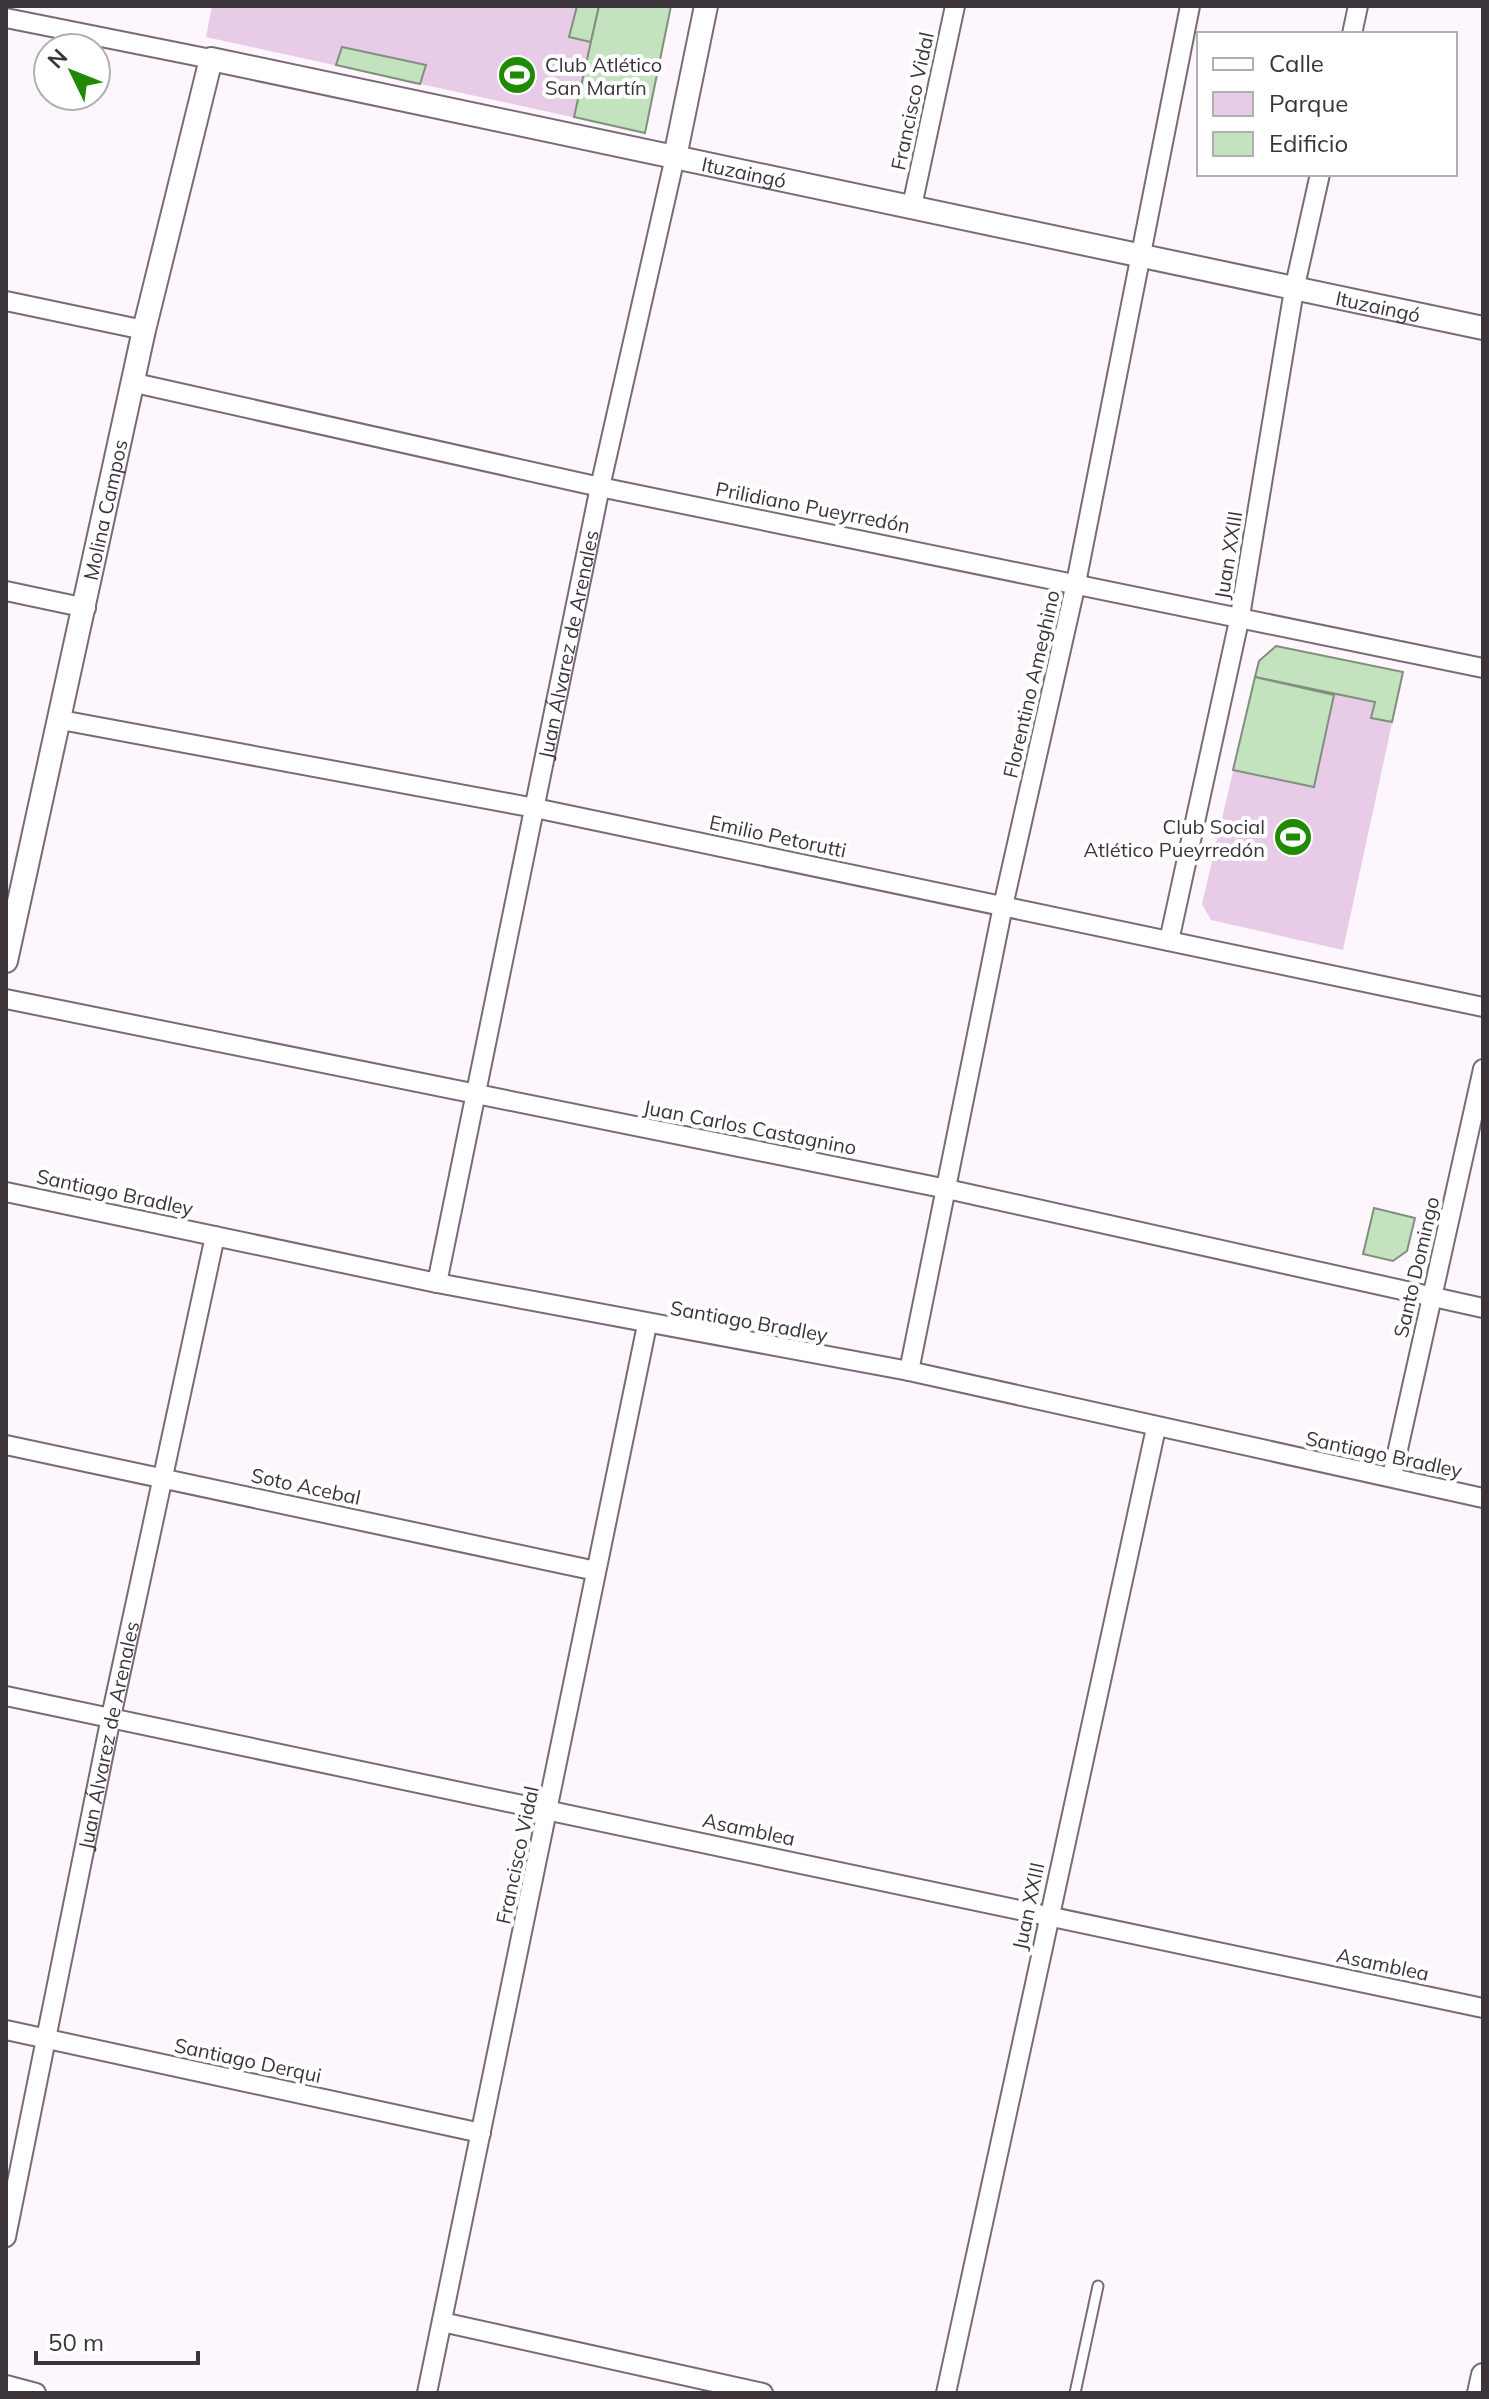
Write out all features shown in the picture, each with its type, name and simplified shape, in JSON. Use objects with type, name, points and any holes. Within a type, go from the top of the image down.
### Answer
[{"type":"street","name":"Juan Álvarez de Arenales","points":[[437,1283],[600,487],[706,6]]},
{"type":"street","name":"Francisco Vidal","points":[[912,206],[955,6]]},
{"type":"street","name":"Florentino Ameghino","points":[[909,1371],[1003,906],[1076,583],[1190,6]]},
{"type":"street","points":[[1352,32],[1358,6]]},
{"type":"street","name":"Ituzaingó","points":[[6,18],[1483,328]]},
{"type":"street","name":"Molina Campos","points":[[6,961],[15,882],[61,720],[144,330],[211,59]]},
{"type":"street","name":"Juan XXIII","points":[[1169,941],[1240,616],[1294,290],[1320,176]]},
{"type":"street","points":[[6,301],[144,330]]},
{"type":"street","name":"Prilidiano Pueyrredón","points":[[135,383],[600,487],[1483,668]]},
{"type":"street","points":[[6,591],[86,608]]},
{"type":"street","name":"Emilio Petorutti","points":[[61,720],[535,808],[1483,1007]]},
{"type":"street","name":"Juan Carlos Castagnino","points":[[6,999],[947,1189],[1483,1308]]},
{"type":"street","name":"Santo Domingo","points":[[1392,1476],[1483,1069]]},
{"type":"street","name":"Santiago Bradley","points":[[6,1192],[647,1325],[909,1371],[1483,1498]]},
{"type":"street","name":"Juan Álvarez de Arenales","points":[[6,2237],[111,1717],[215,1236]]},
{"type":"street","name":"Francisco Vidal","points":[[427,2393],[550,1810],[647,1325]]},
{"type":"street","name":"Juan XXIII","points":[[946,2393],[1156,1428]]},
{"type":"street","name":"Soto Acebal","points":[[6,1445],[596,1571]]},
{"type":"street","name":"Asamblea","points":[[6,1696],[1483,2008]]},
{"type":"street","name":"Santiago Derqui","points":[[6,2030],[481,2133]]},
{"type":"street","points":[[442,2322],[763,2393]]},
{"type":"street","points":[[1479,2393],[1483,2375]]},
{"type":"street","points":[[6,2385],[36,2393]]},
{"type":"lane","points":[[1075,2393],[1098,2286]]},
{"type":"green space","name":"Club Atlético San Martín","points":[[212,6],[671,6],[645,133],[206,37]]},
{"type":"green space","name":"Club Social Atlético Pueyrredón","points":[[1276,646],[1403,672],[1343,950],[1211,920],[1202,904],[1259,661]]},
{"type":"building","points":[[577,6],[599,6],[591,42],[569,37]]},
{"type":"building","points":[[599,6],[671,6],[645,133],[574,117]]},
{"type":"building","points":[[342,47],[426,65],[420,84],[336,65]]},
{"type":"building","points":[[1276,646],[1403,672],[1392,722],[1371,718],[1375,702],[1255,677],[1259,661]]},
{"type":"building","points":[[1255,677],[1334,695],[1314,787],[1233,770]]},
{"type":"building","points":[[1374,1208],[1415,1218],[1407,1251],[1393,1261],[1363,1254]]},
{"type":"place","name":"Club Atlético San Martín","points":[[517,75]]},
{"type":"place","name":"Club Social Atlético Pueyrredón","points":[[1293,837]]}]
